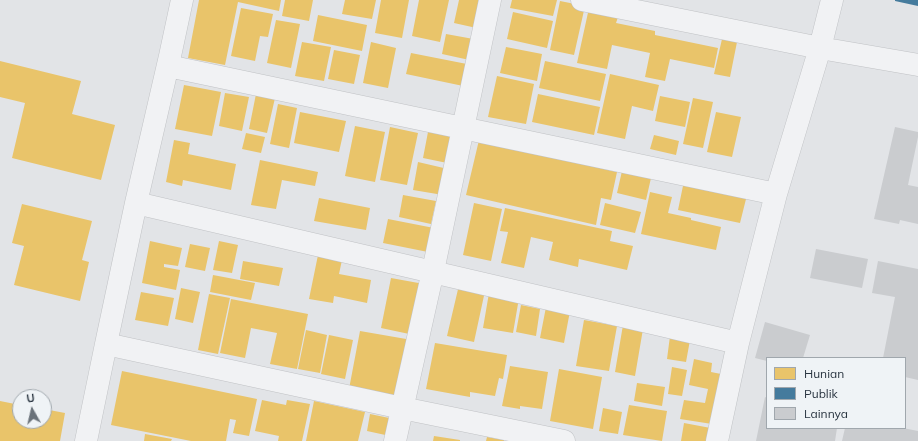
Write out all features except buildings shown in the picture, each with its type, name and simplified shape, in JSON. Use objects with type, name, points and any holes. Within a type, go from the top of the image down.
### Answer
[{"type":"street","points":[[86,441],[136,203],[182,0]]},
{"type":"street","points":[[395,441],[490,0]]},
{"type":"street","points":[[582,0],[820,48],[918,65]]},
{"type":"street","points":[[717,441],[738,343],[776,194],[820,48],[832,0]]},
{"type":"street","points":[[168,66],[776,194]]},
{"type":"street","points":[[136,203],[738,343]]},
{"type":"street","points":[[106,344],[402,408],[564,441]]}]
